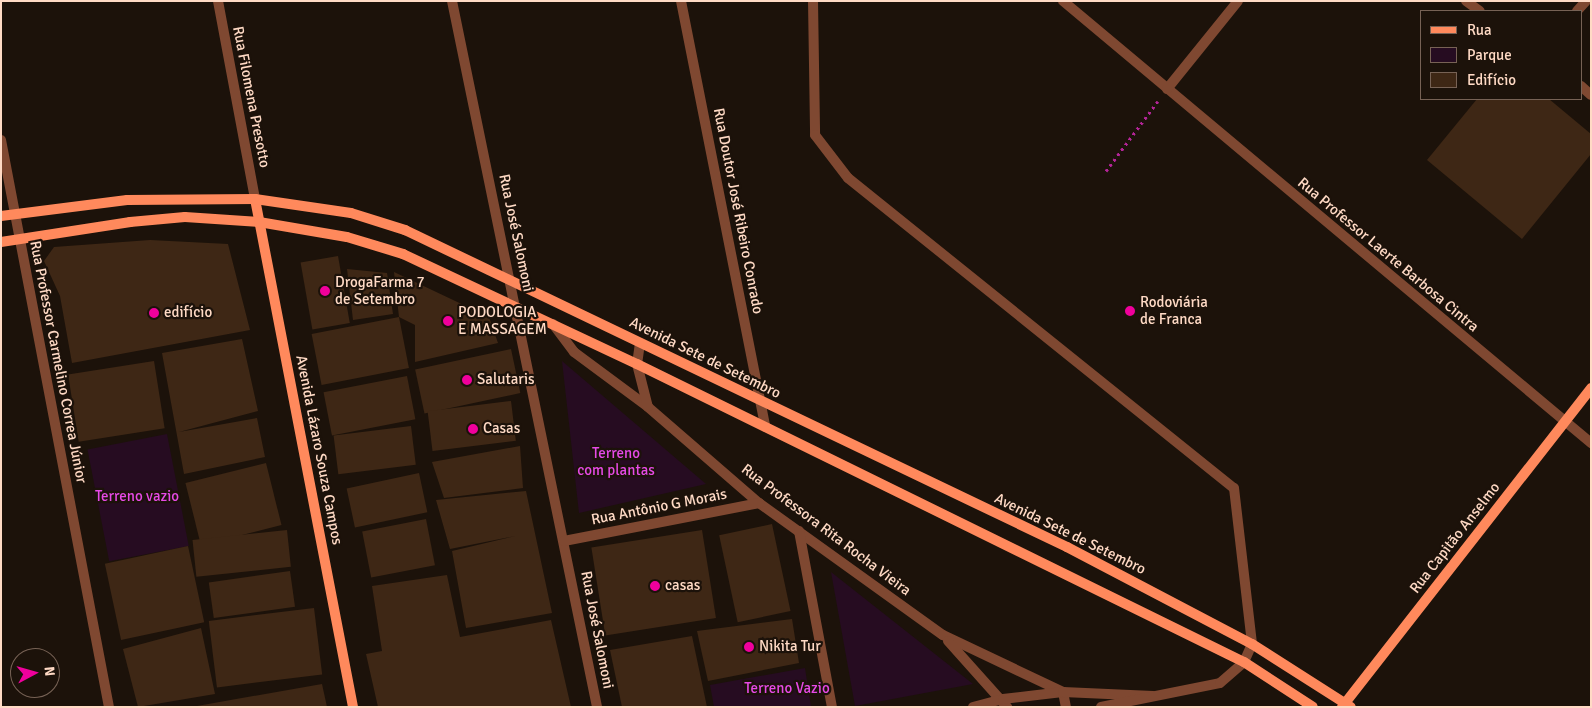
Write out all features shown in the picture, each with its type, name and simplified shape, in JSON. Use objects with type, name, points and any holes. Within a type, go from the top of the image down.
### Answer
[{"type":"street","name":"Rua Filomena Presotto","points":[[218,1],[255,199]]},
{"type":"street","name":"Rua José Salomoni","points":[[452,1],[598,707]]},
{"type":"street","name":"Rua Doutor José Ribeiro Conrado","points":[[681,1],[765,427]]},
{"type":"street","points":[[813,1],[815,135],[848,178],[1234,488],[1252,644],[1244,662],[1220,683],[1102,707]]},
{"type":"street","name":"Rua Professor Laerte Barbosa Cintra","points":[[1063,1],[1564,423],[1591,443]]},
{"type":"street","points":[[1168,89],[1238,1]]},
{"type":"street","points":[[1466,1],[1479,10]]},
{"type":"street","name":"Rua Professor Carmelino Correa Júnior","points":[[1,140],[109,707]]},
{"type":"street","name":"Avenida Sete de Setembro","points":[[1,216],[127,200],[255,199],[351,214],[405,230],[1067,548],[1252,644],[1346,705]]},
{"type":"street","name":"Avenida Lázaro Souza Campos","points":[[255,199],[353,707]]},
{"type":"street","points":[[1,242],[19,238],[176,218],[259,222],[347,237],[403,254],[516,305],[1244,662],[1313,707]]},
{"type":"street","name":"Rua Professora Rita Rocha Vieira","points":[[553,324],[574,352],[648,407],[759,503],[943,635],[1062,692]]},
{"type":"street","points":[[640,343],[637,364],[648,407]]},
{"type":"street","name":"Rua Capitão Anselmo","points":[[1346,705],[1591,388]]},
{"type":"street","name":"Rua Antônio G Morais","points":[[564,541],[759,503]]},
{"type":"street","points":[[798,531],[832,707]]},
{"type":"street","name":"Rua Professora Rita Rocha Vieira","points":[[943,635],[1005,703]]},
{"type":"street","points":[[973,707],[1062,692],[1152,696]]},
{"type":"street","points":[[1062,692],[1066,707]]},
{"type":"path","points":[[1106,171],[1168,89]]},
{"type":"green space","name":"Terreno com plantas","points":[[562,361],[706,484],[579,513]]},
{"type":"green space","name":"Terreno vazio","points":[[167,434],[189,546],[109,561],[87,449]]},
{"type":"green space","points":[[831,572],[973,684],[855,706]]},
{"type":"green space","name":"Terreno Vazio","points":[[805,668],[811,707],[714,707],[710,685]]},
{"type":"building","points":[[1476,100],[1550,100],[1591,134],[1591,154],[1522,239],[1427,160]]},
{"type":"building","name":"edifício","points":[[150,240],[228,244],[250,330],[72,363],[60,296],[44,261],[54,247]]},
{"type":"building","name":"DrogaFarma 7 de Setembro","points":[[338,256],[350,323],[312,330],[301,263]]},
{"type":"building","points":[[347,269],[387,273],[393,314],[353,320]]},
{"type":"building","name":"PODOLOGIA E MASSAGEM","points":[[394,272],[489,317],[498,343],[415,362],[415,325],[399,317]]},
{"type":"building","points":[[399,317],[409,368],[322,385],[312,334]]},
{"type":"building","points":[[242,339],[258,411],[179,432],[257,418],[265,457],[184,474],[162,353]]},
{"type":"building","name":"Salutaris","points":[[511,349],[520,393],[424,413],[415,369]]},
{"type":"building","points":[[154,361],[165,428],[79,442],[68,375]]},
{"type":"building","points":[[407,376],[415,419],[332,435],[324,392]]},
{"type":"building","name":"Casas","points":[[511,401],[516,441],[433,451],[428,411]]},
{"type":"building","points":[[411,426],[416,465],[338,474],[334,436]]},
{"type":"building","name":"casas","points":[[520,446],[523,488],[444,498],[432,462]]},
{"type":"building","points":[[266,463],[281,525],[201,545],[185,483]]},
{"type":"building","points":[[419,473],[427,512],[355,528],[347,488]]},
{"type":"building","points":[[526,491],[552,613],[466,628],[452,551],[515,536],[450,549],[436,500]]},
{"type":"building","points":[[426,519],[435,565],[371,578],[362,531]]},
{"type":"building","points":[[772,524],[791,611],[738,622],[719,535]]},
{"type":"building","points":[[287,530],[291,567],[196,577],[193,540]]},
{"type":"building","name":"casas","points":[[702,530],[716,618],[605,635],[591,548]]},
{"type":"building","points":[[188,546],[204,622],[121,640],[105,564]]},
{"type":"building","points":[[290,571],[295,607],[214,618],[209,582]]},
{"type":"building","points":[[447,575],[460,637],[551,620],[571,707],[378,707],[366,654],[382,651],[372,586]]},
{"type":"building","points":[[314,608],[322,675],[217,687],[209,621]]},
{"type":"building","name":"Nikita Tur","points":[[792,619],[799,663],[708,681],[697,631]]},
{"type":"building","points":[[201,628],[215,694],[138,707],[123,649]]},
{"type":"building","name":"casas","points":[[692,636],[707,707],[622,707],[610,650]]},
{"type":"building","points":[[322,684],[327,707],[197,707],[197,706]]},
{"type":"place","name":"DrogaFarma 7 de Setembro","points":[[325,291]]},
{"type":"place","name":"Rodoviária de Franca","points":[[1130,311]]},
{"type":"place","name":"edifício","points":[[154,313]]},
{"type":"place","name":"PODOLOGIA E MASSAGEM","points":[[448,321]]},
{"type":"place","name":"Salutaris","points":[[467,380]]},
{"type":"place","name":"Casas","points":[[473,429]]},
{"type":"place","name":"casas","points":[[655,586]]},
{"type":"place","name":"Nikita Tur","points":[[749,647]]}]
